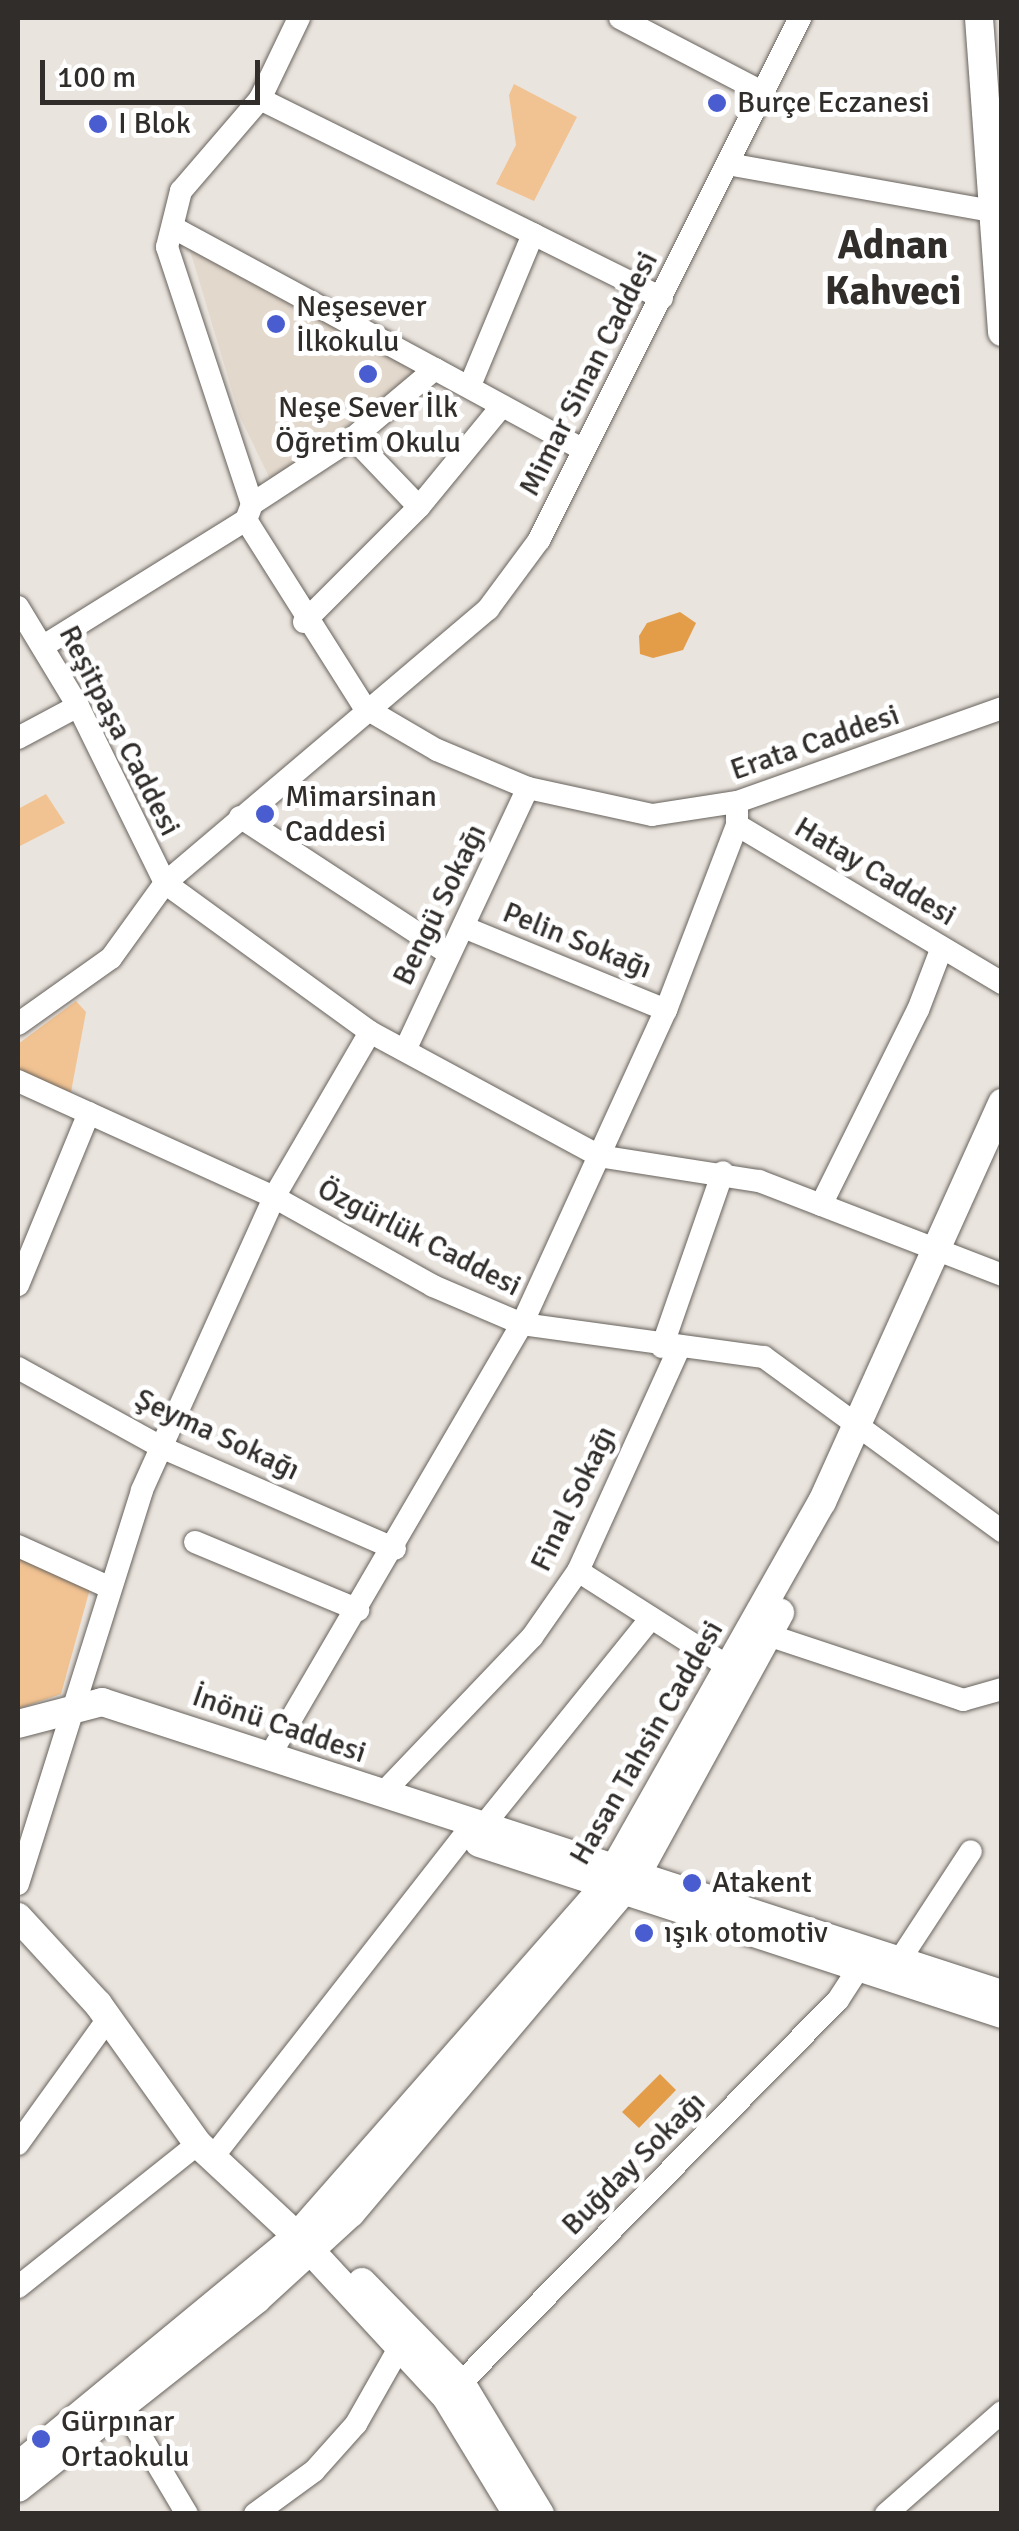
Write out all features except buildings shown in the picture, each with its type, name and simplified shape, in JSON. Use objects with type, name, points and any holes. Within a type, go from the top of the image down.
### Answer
[{"type":"main road","points":[[979,18],[997,214],[1002,332]]},
{"type":"main road","name":"Hasan Tahsin Caddesi","points":[[955,1257],[1002,1103]]},
{"type":"main road","name":"Hasan Tahsin Caddesi","points":[[18,2488],[124,2408],[309,2243],[621,1879],[768,1635],[866,1429],[955,1257],[1002,1147]]},
{"type":"main road","name":"Hasan Tahsin Caddesi","points":[[621,1879],[727,1666],[866,1429]]},
{"type":"main road","name":"İnönü Caddesi","points":[[77,1708],[102,1702],[270,1755],[473,1832]]},
{"type":"main road","points":[[18,1724],[77,1708]]},
{"type":"main road","name":"İnönü Caddesi","points":[[77,1708],[1002,1994]]},
{"type":"main road","points":[[621,1879],[858,1968],[1002,2014]]},
{"type":"main road","points":[[20,1924],[108,2020],[205,2151],[309,2243],[454,2390],[540,2514]]},
{"type":"main road","name":"Hasan Tahsin Caddesi","points":[[18,2466],[309,2243]]},
{"type":"main road","points":[[454,2390],[517,2514]]},
{"type":"street","points":[[299,18],[260,98],[182,192],[167,246],[249,512],[304,622],[365,708]]},
{"type":"street","points":[[620,18],[764,92]]},
{"type":"street","name":"Mimar Sinan Caddesi","points":[[165,883],[365,708],[488,608],[539,540],[800,18]]},
{"type":"street","points":[[260,98],[662,298]]},
{"type":"street","points":[[728,164],[997,214]]},
{"type":"street","points":[[174,228],[435,369],[470,383],[502,406],[582,449]]},
{"type":"street","points":[[470,383],[533,234]]},
{"type":"street","points":[[45,645],[249,512],[353,438],[435,369]]},
{"type":"street","points":[[304,622],[419,507],[502,406]]},
{"type":"street","points":[[353,438],[419,507]]},
{"type":"street","name":"Reşitpaşa Caddesi","points":[[22,621],[45,645],[78,706],[125,813],[165,883]]},
{"type":"street","points":[[18,738],[78,706]]},
{"type":"street","name":"Erata Caddesi","points":[[365,708],[437,750],[528,788],[652,815],[737,814],[1002,708]]},
{"type":"street","name":"Bengü Sokağı","points":[[406,1048],[448,953],[466,928],[528,788]]},
{"type":"street","points":[[270,1755],[395,1549],[522,1324],[666,1010],[737,814]]},
{"type":"street","name":"Hatay Caddesi","points":[[737,814],[1002,983]]},
{"type":"street","points":[[240,818],[448,953]]},
{"type":"street","points":[[18,1024],[111,958],[165,883],[370,1032],[406,1048],[599,1156],[724,1172],[1002,1274]]},
{"type":"street","name":"Pelin Sokağı","points":[[466,928],[666,1010]]},
{"type":"street","points":[[821,1205],[918,1010],[942,947]]},
{"type":"street","points":[[18,1884],[77,1708],[106,1586],[163,1448],[274,1197],[370,1032]]},
{"type":"street","name":"Özgürlük Caddesi","points":[[18,1080],[274,1197],[433,1286],[522,1324],[671,1348],[764,1357],[1002,1531]]},
{"type":"street","points":[[18,1285],[88,1113]]},
{"type":"street","name":"Final Sokağı","points":[[381,1795],[532,1637],[578,1571],[671,1348],[724,1172]]},
{"type":"street","points":[[955,1257],[1002,1287]]},
{"type":"street","name":"Şeyma Sokağı","points":[[18,1368],[163,1448],[395,1549]]},
{"type":"street","points":[[195,1542],[358,1610]]},
{"type":"street","points":[[18,1546],[106,1586]]},
{"type":"street","points":[[578,1571],[727,1666]]},
{"type":"street","points":[[18,2286],[205,2151],[651,1618]]},
{"type":"street","points":[[768,1635],[962,1700],[1002,1689]]},
{"type":"street","points":[[899,1961],[972,1851]]},
{"type":"street","name":"Buğday Sokağı","points":[[454,2390],[838,2000],[858,1968]]},
{"type":"street","points":[[18,2144],[108,2020]]},
{"type":"street","points":[[255,2514],[286,2504],[356,2424],[394,2357]]},
{"type":"street","points":[[124,2408],[187,2514]]},
{"type":"street","points":[[886,2514],[999,2420]]},
{"type":"shaded area","points":[[514,84],[577,117],[534,201],[496,184],[516,145],[509,95]]},
{"type":"shaded area","name":"Neşesever İlkokulu","points":[[189,247],[421,368],[272,483],[240,417]]},
{"type":"shaded area","points":[[680,612],[696,623],[683,650],[653,658],[640,654],[639,636],[647,623]]},
{"type":"shaded area","points":[[46,794],[65,823],[18,847],[18,809]]},
{"type":"shaded area","points":[[76,1001],[86,1012],[71,1092],[18,1074],[18,1044]]},
{"type":"shaded area","points":[[18,1555],[91,1585],[61,1694],[18,1709]]},
{"type":"shaded area","points":[[660,2074],[676,2090],[639,2128],[622,2112]]},
{"type":"place","name":"Burçe Eczanesi","points":[[717,103]]},
{"type":"place","name":"I Blok","points":[[98,124]]},
{"type":"place","name":"Neşesever İlkokulu","points":[[276,324]]},
{"type":"place","name":"Neşe Sever İlk Öğretim Okulu","points":[[368,374]]},
{"type":"place","name":"Mimarsinan Caddesi","points":[[265,814]]},
{"type":"place","name":"Atakent","points":[[692,1883]]},
{"type":"place","name":"ışık otomotiv","points":[[644,1933]]},
{"type":"place","name":"Gürpınar Ortaokulu","points":[[41,2439]]},
{"type":"district","name":"Adnan Kahveci","points":[[893,268]]}]
